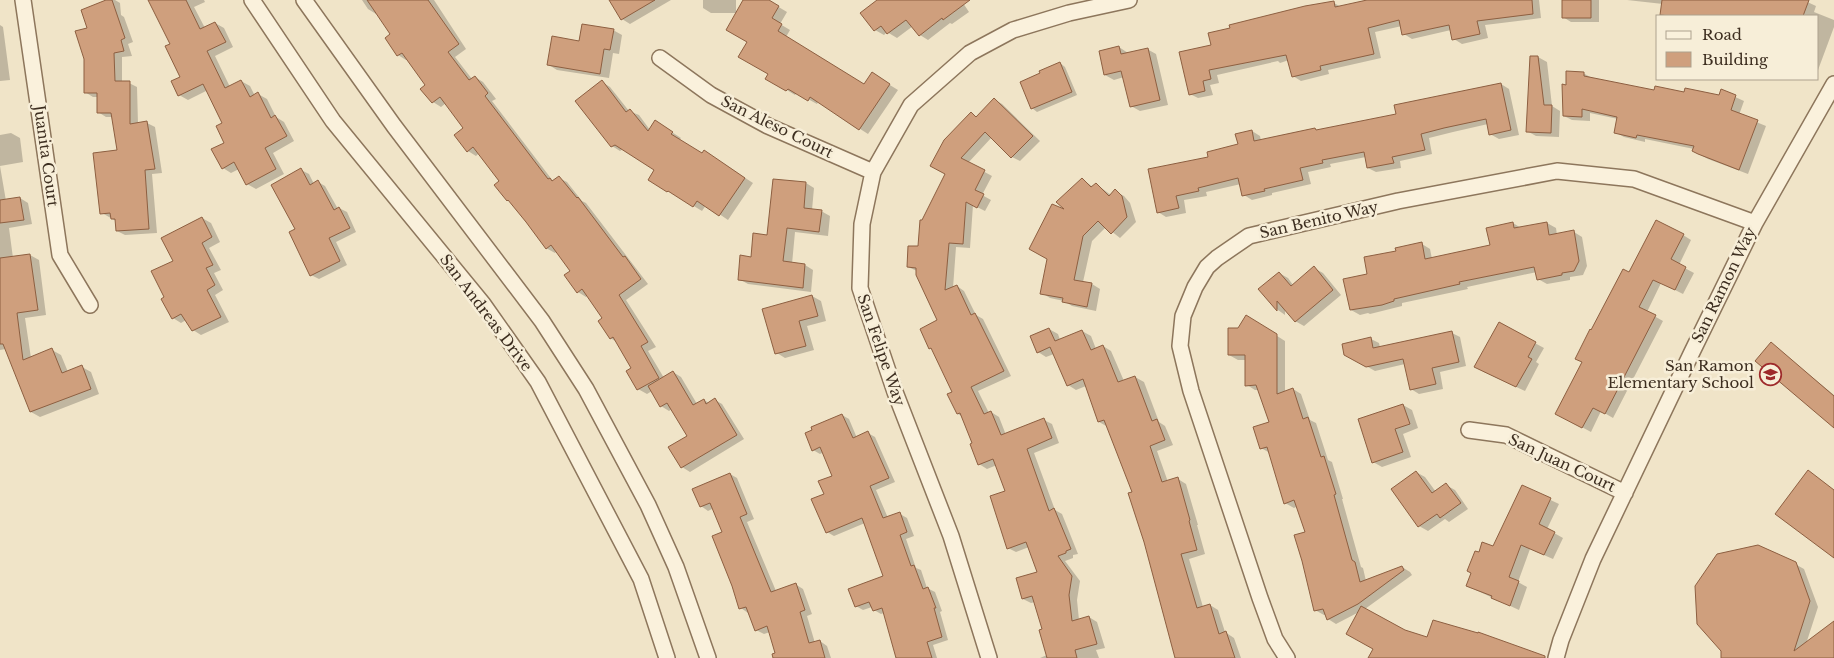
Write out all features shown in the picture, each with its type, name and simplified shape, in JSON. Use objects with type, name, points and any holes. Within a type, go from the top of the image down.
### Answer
[{"type":"street","name":"Juanita Court","points":[[23,0],[60,255],[90,305]]},
{"type":"street","name":"San Andreas Drive","points":[[252,0],[333,121],[483,304],[538,382],[640,579],[667,658]]},
{"type":"street","points":[[304,0],[394,126],[542,321],[586,389],[643,497],[676,567],[708,658]]},
{"type":"street","name":"San Felipe Way","points":[[988,658],[951,536],[895,392],[860,288],[862,224],[873,172],[911,105],[970,53],[1013,30],[1069,13],[1129,0]]},
{"type":"street","name":"San Aleso Court","points":[[660,58],[711,95],[768,126],[873,172]]},
{"type":"street","name":"San Ramon Way","points":[[1556,658],[1584,579],[1755,223],[1834,84]]},
{"type":"street","name":"San Benito Way","points":[[1286,658],[1275,639],[1260,598],[1192,391],[1180,346],[1183,316],[1195,286],[1207,267],[1249,236],[1398,201],[1558,171],[1634,179],[1755,223]]},
{"type":"street","name":"San Juan Court","points":[[1469,430],[1506,435],[1625,493]]},
{"type":"building","points":[[106,0],[112,0],[125,38],[121,40],[124,51],[114,53],[115,81],[130,81],[130,124],[147,121],[155,169],[145,170],[149,229],[116,231],[115,219],[111,219],[110,213],[100,214],[93,153],[117,150],[111,113],[97,113],[97,93],[84,93],[84,59],[75,31],[87,28],[81,10]]},
{"type":"building","points":[[148,0],[186,0],[200,29],[215,22],[226,42],[207,51],[225,88],[241,80],[250,97],[258,92],[271,118],[275,115],[287,136],[265,148],[276,169],[246,185],[234,162],[222,169],[211,149],[224,143],[216,126],[222,123],[203,84],[178,96],[171,81],[180,77],[165,46],[170,44]]},
{"type":"building","points":[[367,0],[428,0],[459,44],[448,52],[469,80],[475,76],[488,93],[485,96],[548,179],[550,178],[552,181],[559,176],[578,197],[623,257],[625,256],[641,279],[619,295],[648,342],[641,346],[659,378],[637,390],[626,371],[631,368],[613,337],[610,339],[598,321],[602,318],[582,289],[577,293],[564,275],[570,271],[551,245],[546,249],[526,222],[494,185],[499,181],[473,147],[467,152],[454,135],[463,128],[440,97],[432,103],[420,89],[425,85],[402,53],[397,56],[385,38],[390,34]]},
{"type":"building","points":[[609,0],[655,0],[621,20]]},
{"type":"building","points":[[743,0],[769,0],[779,6],[772,18],[782,24],[778,31],[864,84],[872,72],[890,84],[859,130],[810,97],[808,101],[788,89],[786,91],[765,79],[768,74],[738,57],[747,42],[726,30]]},
{"type":"building","points":[[877,0],[970,0],[919,36],[906,20],[887,34],[881,26],[874,31],[860,13]]},
{"type":"building","points":[[1367,0],[1532,0],[1533,14],[1477,21],[1480,34],[1452,40],[1449,25],[1402,35],[1399,20],[1368,28],[1374,54],[1320,66],[1321,70],[1292,77],[1286,55],[1209,70],[1211,79],[1203,81],[1205,91],[1189,95],[1179,52],[1211,45],[1208,33],[1230,28],[1229,25],[1305,6],[1334,1],[1335,7]]},
{"type":"building","points":[[1562,0],[1591,0],[1591,18],[1562,18]]},
{"type":"building","points":[[1662,0],[1809,0],[1803,15],[1660,15]]},
{"type":"building","points":[[582,24],[614,29],[610,50],[604,49],[600,74],[547,65],[552,36],[579,41]]},
{"type":"building","points":[[1119,46],[1121,54],[1148,48],[1160,100],[1130,107],[1121,71],[1104,75],[1099,51]]},
{"type":"building","points":[[1530,56],[1538,56],[1544,105],[1552,105],[1551,133],[1526,132]]},
{"type":"building","points":[[1060,62],[1072,92],[1031,109],[1020,82]]},
{"type":"building","points":[[1566,71],[1584,72],[1584,76],[1654,90],[1655,86],[1684,92],[1685,88],[1719,95],[1721,89],[1736,95],[1731,110],[1758,120],[1739,170],[1692,151],[1694,146],[1637,135],[1636,138],[1614,133],[1617,117],[1582,109],[1582,117],[1563,116],[1562,84],[1566,85]]},
{"type":"building","points":[[602,80],[626,112],[630,109],[648,131],[655,120],[673,132],[671,134],[702,153],[704,150],[745,178],[719,216],[697,201],[693,207],[648,180],[654,170],[615,145],[611,147],[575,101]]},
{"type":"building","points":[[1501,83],[1511,130],[1489,135],[1486,119],[1444,128],[1421,134],[1425,150],[1392,157],[1394,163],[1367,168],[1364,152],[1322,160],[1323,163],[1300,168],[1303,180],[1242,196],[1238,178],[1198,188],[1199,191],[1176,196],[1179,208],[1157,213],[1148,169],[1208,157],[1207,152],[1238,144],[1235,134],[1252,130],[1254,141],[1315,128],[1316,130],[1396,114],[1394,105]]},
{"type":"building","points":[[994,98],[1033,136],[1011,158],[985,132],[961,158],[985,170],[975,190],[984,194],[977,208],[966,202],[963,244],[949,243],[945,290],[957,285],[971,315],[975,313],[1004,371],[971,387],[984,414],[991,411],[1001,435],[1044,418],[1052,438],[1027,449],[1049,511],[1054,508],[1071,549],[1058,556],[1072,576],[1069,595],[1072,621],[1089,616],[1097,644],[1075,650],[1077,658],[1047,658],[1039,630],[1042,629],[1032,596],[1022,599],[1016,578],[1037,572],[1026,542],[1007,549],[990,496],[1005,491],[993,459],[978,465],[970,444],[972,443],[960,413],[957,414],[947,394],[952,392],[920,329],[937,320],[916,275],[916,268],[907,267],[908,246],[918,246],[920,220],[922,220],[945,174],[930,166],[944,140],[971,112],[976,117]]},
{"type":"building","points":[[301,168],[310,185],[318,180],[334,210],[339,207],[350,228],[329,238],[340,261],[310,276],[289,232],[295,229],[271,185]]},
{"type":"building","points":[[1082,178],[1091,187],[1096,183],[1109,196],[1115,189],[1122,196],[1127,217],[1111,234],[1098,221],[1083,236],[1074,280],[1092,283],[1087,307],[1062,302],[1063,298],[1040,294],[1047,259],[1029,249],[1052,204],[1064,209],[1056,202]]},
{"type":"building","points":[[773,179],[806,182],[804,208],[822,210],[819,232],[787,228],[783,261],[805,264],[803,288],[738,280],[740,255],[751,257],[753,233],[767,235]]},
{"type":"building","points":[[20,197],[24,220],[0,223],[0,200]]},
{"type":"building","points":[[202,217],[212,237],[202,243],[213,265],[206,268],[215,285],[207,290],[221,317],[192,331],[181,314],[172,319],[161,299],[164,297],[151,271],[173,261],[161,238]]},
{"type":"building","points":[[1656,220],[1684,234],[1671,259],[1686,267],[1675,290],[1653,280],[1639,307],[1656,315],[1605,414],[1593,408],[1582,428],[1555,414],[1582,362],[1575,359],[1590,329],[1623,269],[1629,272]]},
{"type":"building","points":[[1513,222],[1514,228],[1547,222],[1549,235],[1574,230],[1579,261],[1574,271],[1537,280],[1534,267],[1459,282],[1460,284],[1394,299],[1394,301],[1382,305],[1350,310],[1343,279],[1367,274],[1364,257],[1396,251],[1395,248],[1422,242],[1425,259],[1490,245],[1486,228]]},
{"type":"building","points":[[30,254],[38,310],[17,313],[23,360],[52,348],[62,373],[82,365],[91,389],[30,412],[3,344],[0,344],[0,258]]},
{"type":"building","points":[[1314,266],[1333,290],[1295,322],[1277,301],[1277,311],[1258,289],[1279,272],[1291,286]]},
{"type":"building","points":[[812,295],[818,316],[799,321],[806,346],[775,354],[762,309]]},
{"type":"building","points":[[1246,315],[1277,334],[1277,394],[1293,388],[1303,419],[1308,417],[1321,457],[1324,456],[1336,494],[1334,495],[1360,582],[1402,566],[1404,570],[1358,604],[1327,620],[1323,609],[1314,611],[1294,535],[1305,532],[1294,500],[1284,504],[1267,447],[1260,449],[1253,427],[1269,422],[1256,385],[1245,386],[1245,355],[1228,355],[1228,328],[1238,328]]},
{"type":"building","points":[[1499,322],[1536,342],[1528,357],[1532,359],[1516,387],[1474,367]]},
{"type":"building","points":[[1049,328],[1055,341],[1082,330],[1091,350],[1103,345],[1118,382],[1135,376],[1152,421],[1157,419],[1165,440],[1150,446],[1162,482],[1178,477],[1190,520],[1197,550],[1181,554],[1197,608],[1210,604],[1219,634],[1226,631],[1235,658],[1175,658],[1144,542],[1128,493],[1132,492],[1104,420],[1098,422],[1083,379],[1067,386],[1050,347],[1037,353],[1030,336]]},
{"type":"building","points":[[1452,331],[1459,362],[1432,368],[1436,384],[1410,390],[1403,359],[1366,367],[1344,355],[1342,344],[1371,337],[1373,348]]},
{"type":"building","points":[[1771,342],[1834,396],[1834,428],[1755,361]]},
{"type":"building","points":[[673,371],[693,405],[704,399],[706,404],[715,398],[737,435],[681,468],[668,447],[687,436],[667,403],[660,407],[648,386]]},
{"type":"building","points":[[1403,404],[1410,424],[1395,429],[1403,452],[1372,463],[1358,419]]},
{"type":"building","points":[[842,414],[853,438],[868,431],[889,478],[870,486],[883,518],[900,512],[907,532],[900,535],[911,566],[914,565],[923,589],[928,587],[936,608],[934,608],[942,637],[927,642],[932,658],[896,658],[882,608],[873,611],[869,602],[855,607],[848,589],[883,576],[862,518],[826,533],[811,499],[824,494],[818,481],[832,476],[820,447],[812,451],[805,433],[812,430],[811,427]]},
{"type":"building","points":[[1808,470],[1834,490],[1834,558],[1775,514]]},
{"type":"building","points":[[1416,471],[1432,493],[1446,483],[1461,503],[1440,518],[1437,514],[1418,527],[1391,489]]},
{"type":"building","points":[[730,473],[747,514],[740,517],[771,592],[796,583],[805,610],[800,612],[809,643],[820,640],[825,658],[773,658],[772,654],[775,653],[767,626],[755,631],[746,607],[739,609],[712,536],[722,532],[710,503],[700,507],[692,489]]},
{"type":"building","points":[[1522,485],[1551,498],[1539,524],[1555,532],[1544,555],[1521,545],[1509,577],[1519,581],[1510,606],[1491,598],[1492,596],[1466,586],[1471,573],[1467,571],[1475,551],[1479,552],[1482,542],[1493,546]]},
{"type":"building","points":[[1758,545],[1796,562],[1810,601],[1794,651],[1834,621],[1834,658],[1721,658],[1721,651],[1697,624],[1695,586],[1717,554]]},
{"type":"building","points":[[1361,606],[1405,630],[1427,637],[1433,620],[1478,632],[1545,656],[1545,658],[1368,658],[1373,649],[1346,634]]},
{"type":"place","name":"San Ramon Elementary School","points":[[1770,375]]}]
